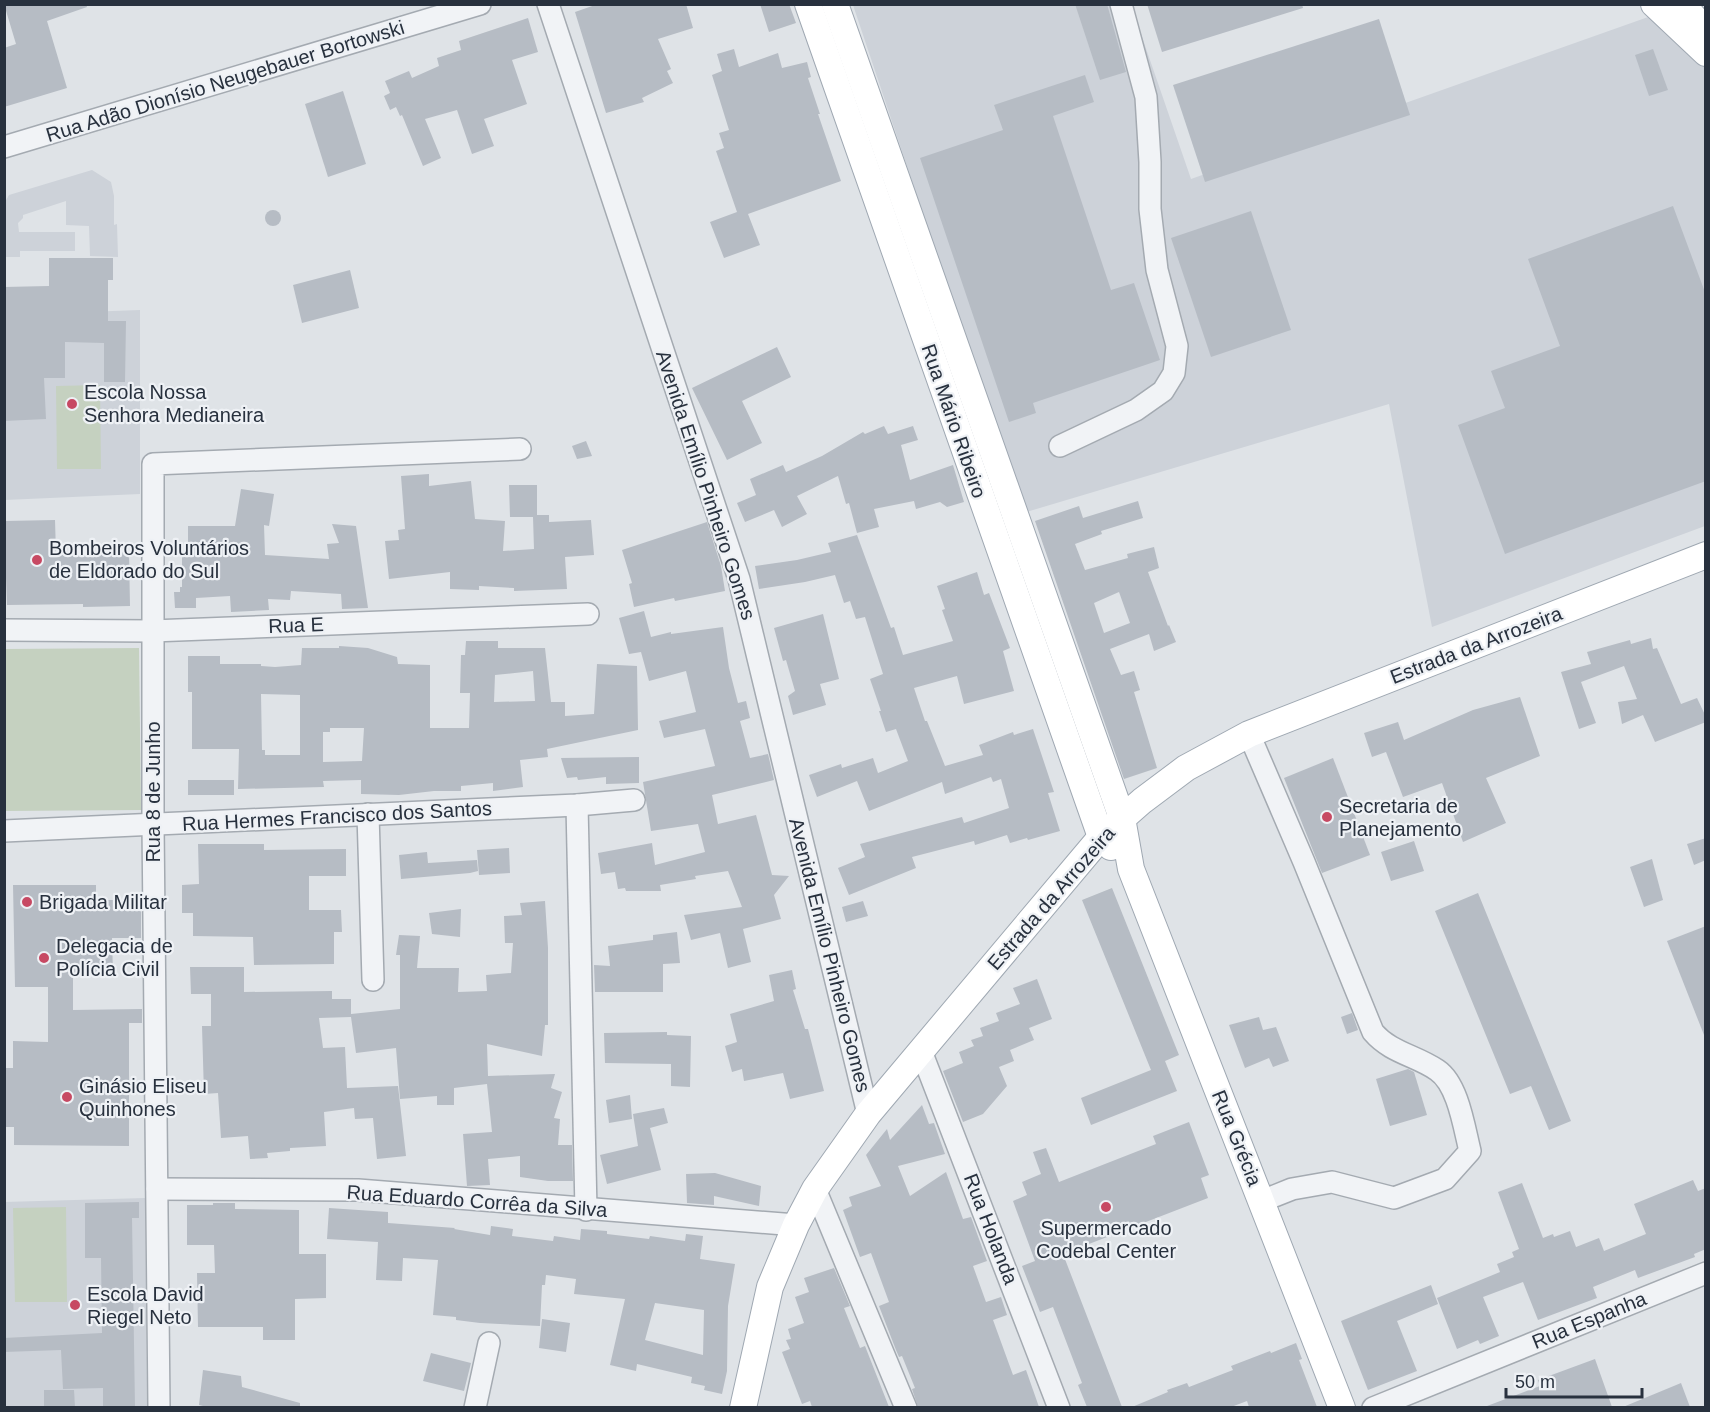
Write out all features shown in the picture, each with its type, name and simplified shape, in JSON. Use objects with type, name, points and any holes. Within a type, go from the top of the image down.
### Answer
[{"type":"main road","name":"Rua Mário Ribeiro","points":[[808,4],[1101,837]]},
{"type":"main road","name":"Rua Mário Ribeiro","points":[[835,4],[1122,818]]},
{"type":"main road","points":[[1654,4],[1706,53]]},
{"type":"main road","points":[[1682,4],[1706,31]]},
{"type":"main road","points":[[937,371],[962,364]]},
{"type":"main road","name":"Estrada da Arrozeira","points":[[743,1407],[770,1287],[796,1226],[815,1189],[868,1114],[1101,837],[1122,818],[1185,768],[1249,734],[1706,555]]},
{"type":"main road","name":"Rua Grécia","points":[[1122,818],[1131,869],[1342,1407]]},
{"type":"main road","name":"Rua Grécia","points":[[1101,837],[1131,869]]},
{"type":"street","name":"Rua Adão Dionísio Neugebauer Bortowski","points":[[4,147],[480,4]]},
{"type":"street","name":"Avenida Emílio Pinheiro Gomes","points":[[548,4],[739,579],[868,1114]]},
{"type":"street","points":[[1060,446],[1136,410],[1163,391],[1174,373],[1177,346],[1157,270],[1150,209],[1146,97],[1121,4]]},
{"type":"street","name":"Rua 8 de Junho","points":[[159,1407],[153,824],[153,464],[520,449]]},
{"type":"street","name":"Rua E","points":[[4,630],[152,631],[588,614]]},
{"type":"street","points":[[1249,734],[1373,1032],[1382,1042],[1438,1070],[1446,1080],[1460,1109],[1470,1150],[1445,1179],[1394,1198],[1332,1182],[1292,1189],[1262,1201]]},
{"type":"street","name":"Rua Hermes Francisco dos Santos","points":[[4,831],[577,805],[633,800]]},
{"type":"street","points":[[577,805],[586,1210]]},
{"type":"street","points":[[368,814],[373,980]]},
{"type":"street","name":"Rua Holanda","points":[[921,1051],[1059,1407]]},
{"type":"street","name":"Rua Eduardo Corrêa da Silva","points":[[157,1189],[358,1190],[796,1226]]},
{"type":"street","points":[[815,1189],[906,1407]]},
{"type":"street","name":"Rua Espanha","points":[[1373,1407],[1706,1273]]},
{"type":"street","points":[[475,1407],[489,1343]]},
{"type":"shaded area","points":[[853,5],[1131,5],[1191,179],[1651,16],[1705,63],[1705,526],[1432,627],[1389,404],[1023,513]]},
{"type":"shaded area","points":[[92,170],[111,182],[114,196],[114,225],[117,224],[118,257],[90,256],[89,226],[66,225],[66,201],[23,215],[18,223],[19,232],[75,232],[75,251],[20,251],[20,257],[5,257],[5,202],[9,195]]},
{"type":"shaded area","name":"Escola Nossa Senhora Medianeira","points":[[140,310],[140,494],[5,500],[4,315]]},
{"type":"shaded area","name":"Escola David Riegel Neto","points":[[145,1198],[147,1407],[5,1407],[4,1202]]},
{"type":"green space","points":[[100,385],[101,469],[57,469],[56,386]]},
{"type":"green space","points":[[139,648],[141,810],[5,811],[5,649]]},
{"type":"green space","points":[[66,1207],[67,1302],[15,1302],[13,1208]]},
{"type":"building","points":[[4,4],[86,4],[87,7],[47,21],[67,88],[4,107],[4,48],[16,44]]},
{"type":"building","points":[[598,4],[686,4],[693,28],[658,39],[671,69],[667,71],[673,83],[642,98],[644,102],[606,113],[575,12]]},
{"type":"building","points":[[760,4],[789,4],[796,23],[769,32]]},
{"type":"building","points":[[1075,4],[1107,4],[1126,72],[1100,80]]},
{"type":"building","points":[[1147,4],[1302,4],[1303,8],[1162,52]]},
{"type":"building","points":[[528,18],[538,52],[512,60],[527,104],[484,119],[494,146],[472,154],[457,110],[425,119],[441,158],[423,166],[402,115],[400,116],[396,107],[390,110],[384,96],[390,93],[385,81],[409,71],[412,78],[439,66],[437,58],[461,50],[459,41]]},
{"type":"building","points":[[1379,19],[1410,115],[1205,182],[1173,85]]},
{"type":"building","points":[[734,49],[739,67],[778,53],[782,68],[807,62],[811,77],[808,78],[820,114],[818,114],[841,181],[748,214],[760,245],[724,258],[710,222],[737,212],[716,151],[724,148],[719,133],[729,130],[712,75],[722,71],[717,54]]},
{"type":"building","points":[[1653,49],[1668,90],[1649,96],[1635,55]]},
{"type":"building","points":[[1085,75],[1094,102],[1053,116],[1111,290],[1134,283],[1160,360],[1033,403],[1036,413],[1009,422],[920,158],[1003,130],[994,105]]},
{"type":"building","points":[[343,91],[366,164],[328,177],[305,104]]},
{"type":"building","points":[[1673,206],[1706,295],[1706,481],[1505,554],[1458,425],[1505,408],[1491,371],[1560,346],[1528,259]]},
{"type":"building","points":[[273,210],[279,212],[281,218],[279,224],[273,226],[267,224],[265,218],[267,212]]},
{"type":"building","points":[[1251,211],[1291,330],[1211,357],[1171,238]]},
{"type":"building","points":[[49,258],[113,258],[113,280],[108,280],[108,321],[126,321],[125,382],[104,382],[104,343],[65,342],[65,378],[44,378],[46,419],[4,421],[4,287],[49,286]]},
{"type":"building","points":[[350,270],[359,308],[302,323],[293,285]]},
{"type":"building","points":[[777,347],[791,377],[742,401],[762,443],[727,460],[692,388]]},
{"type":"building","points":[[884,426],[888,434],[913,426],[918,440],[901,445],[910,480],[953,465],[964,502],[947,507],[940,502],[916,509],[914,501],[874,509],[879,527],[857,533],[849,503],[846,504],[838,476],[797,496],[807,514],[782,527],[774,510],[745,522],[737,503],[756,495],[750,479],[783,465],[786,472],[822,456],[863,432],[865,434]]},
{"type":"building","points":[[586,441],[592,456],[577,459],[572,446]]},
{"type":"building","points":[[429,474],[429,486],[471,481],[475,519],[505,521],[503,551],[534,549],[533,517],[510,517],[509,485],[537,485],[537,515],[549,515],[549,522],[591,520],[594,555],[565,557],[567,589],[514,591],[514,588],[479,586],[479,590],[450,589],[450,572],[389,579],[385,541],[399,540],[398,530],[405,529],[401,476]]},
{"type":"building","points":[[241,489],[274,494],[269,526],[264,525],[265,555],[329,559],[327,544],[339,543],[332,524],[356,526],[368,608],[342,609],[341,594],[291,591],[290,600],[268,599],[269,610],[231,612],[230,596],[196,598],[196,608],[175,608],[174,592],[180,592],[180,587],[182,587],[182,555],[188,555],[188,526],[235,526]]},
{"type":"building","points":[[1138,501],[1143,518],[1101,531],[1102,534],[1075,544],[1085,570],[1128,558],[1127,554],[1154,547],[1159,568],[1148,572],[1176,642],[1154,651],[1149,634],[1110,649],[1121,675],[1134,671],[1140,690],[1134,692],[1157,768],[1124,779],[1035,521],[1079,506],[1083,518]],"holes":[[[1119,592],[1130,623],[1104,633],[1094,603]]]},
{"type":"building","points":[[55,520],[56,553],[129,552],[130,606],[7,605],[6,578],[4,578],[5,521]]},
{"type":"building","points":[[707,522],[721,566],[725,591],[675,601],[674,598],[634,607],[629,584],[632,583],[622,550]]},
{"type":"building","points":[[857,535],[903,655],[953,641],[942,610],[945,609],[937,586],[977,572],[984,595],[989,593],[1010,648],[1003,651],[1014,691],[964,704],[957,676],[914,688],[925,721],[927,721],[945,766],[983,755],[979,745],[1013,732],[1014,735],[1033,729],[1054,792],[1048,793],[1060,831],[1010,843],[1007,835],[975,845],[974,841],[912,857],[916,868],[849,895],[838,868],[865,857],[860,844],[962,817],[964,823],[1009,808],[1001,779],[993,782],[991,777],[945,794],[942,782],[869,811],[857,781],[817,797],[809,775],[841,764],[842,768],[873,758],[878,773],[908,761],[896,729],[886,732],[879,711],[881,711],[870,679],[883,674],[865,617],[856,619],[850,601],[844,603],[835,575],[759,589],[755,566],[831,552],[828,543]]},
{"type":"building","points":[[644,611],[651,637],[671,632],[671,634],[723,627],[729,668],[738,703],[746,701],[750,718],[740,721],[750,758],[768,754],[774,780],[712,795],[718,824],[756,815],[772,875],[789,876],[774,895],[781,919],[743,929],[751,962],[728,968],[720,933],[691,940],[684,915],[742,907],[728,871],[660,885],[661,891],[618,889],[615,872],[601,874],[598,853],[652,843],[655,865],[705,852],[698,824],[651,831],[643,782],[715,766],[705,729],[664,738],[659,721],[696,712],[686,671],[649,681],[641,652],[629,654],[619,618]]},
{"type":"building","points":[[823,614],[839,679],[820,684],[826,705],[793,715],[788,696],[795,691],[786,660],[783,661],[774,628]]},
{"type":"building","points":[[1651,638],[1653,649],[1657,648],[1681,704],[1697,698],[1706,722],[1655,742],[1643,715],[1622,724],[1618,702],[1637,699],[1624,666],[1581,682],[1596,723],[1579,729],[1561,672],[1591,664],[1587,652],[1630,640],[1631,644]]},
{"type":"building","points":[[466,641],[498,641],[498,648],[545,648],[551,702],[565,702],[565,716],[594,714],[597,664],[637,666],[638,730],[547,749],[548,757],[520,760],[523,787],[493,791],[493,783],[461,786],[461,791],[399,795],[361,794],[361,780],[323,781],[324,787],[238,789],[239,749],[192,749],[192,692],[188,692],[188,656],[220,656],[220,664],[261,664],[261,666],[275,667],[301,665],[302,648],[339,648],[339,646],[368,648],[397,657],[398,664],[430,665],[430,728],[469,728],[470,693],[460,693],[461,655],[465,655]],"holes":[[[533,671],[535,701],[494,702],[495,675]],[[261,694],[300,695],[300,755],[265,755],[265,750],[262,750]],[[330,728],[364,728],[362,761],[323,762],[323,732],[330,732]]]},
{"type":"building","points":[[1520,697],[1540,756],[1486,778],[1506,823],[1463,842],[1442,783],[1403,797],[1386,752],[1372,757],[1364,733],[1398,722],[1404,740],[1473,710]]},
{"type":"building","points":[[639,757],[639,783],[606,784],[606,777],[578,780],[577,777],[567,778],[561,758]]},
{"type":"building","name":"Secretaria de Planejamento","points":[[1333,758],[1370,855],[1322,873],[1284,778]]},
{"type":"building","points":[[188,780],[234,780],[234,795],[188,795]]},
{"type":"building","points":[[1706,838],[1706,860],[1694,865],[1687,844]]},
{"type":"building","points":[[1414,841],[1424,871],[1391,881],[1381,852]]},
{"type":"building","points":[[198,844],[264,844],[264,850],[346,849],[346,876],[309,876],[309,910],[341,910],[342,932],[334,932],[334,964],[254,965],[253,937],[193,936],[193,913],[182,913],[182,885],[199,884]]},
{"type":"building","points":[[509,848],[510,873],[479,875],[477,850]]},
{"type":"building","points":[[427,852],[428,863],[477,860],[478,871],[401,879],[399,855]]},
{"type":"building","points":[[1652,859],[1663,900],[1644,907],[1630,867]]},
{"type":"building","points":[[13,885],[96,885],[96,900],[126,900],[126,895],[141,894],[141,938],[112,938],[113,974],[73,975],[73,1010],[142,1009],[142,1023],[129,1023],[129,1146],[14,1145],[14,1127],[4,1127],[4,1068],[13,1068],[13,1041],[48,1042],[48,987],[15,987]]},
{"type":"building","points":[[1112,888],[1179,1055],[1165,1061],[1177,1091],[1091,1125],[1081,1098],[1151,1070],[1082,900]]},
{"type":"building","points":[[1478,893],[1571,1121],[1549,1130],[1531,1086],[1510,1094],[1435,911]]},
{"type":"building","points":[[545,901],[548,948],[548,1025],[545,1025],[542,1056],[487,1044],[488,1076],[555,1074],[551,1088],[562,1092],[554,1118],[560,1119],[558,1145],[572,1145],[573,1181],[548,1181],[520,1177],[520,1156],[488,1159],[490,1185],[467,1186],[463,1134],[492,1132],[487,1084],[454,1088],[454,1105],[437,1105],[437,1096],[400,1099],[396,1048],[356,1053],[351,1017],[319,1018],[323,1048],[345,1047],[347,1088],[398,1086],[406,1156],[377,1159],[373,1118],[355,1119],[354,1108],[324,1112],[326,1146],[290,1148],[290,1151],[267,1153],[268,1158],[250,1159],[248,1136],[221,1138],[218,1093],[204,1094],[202,1026],[211,1026],[211,994],[191,994],[190,967],[244,967],[244,992],[332,991],[332,999],[351,999],[351,1014],[400,1009],[400,955],[396,955],[399,935],[420,936],[417,968],[459,968],[458,992],[487,991],[486,975],[511,973],[513,943],[505,943],[504,916],[522,915],[520,903]]},
{"type":"building","points":[[863,901],[868,916],[846,922],[842,907]]},
{"type":"building","points":[[461,909],[460,937],[432,934],[429,913]]},
{"type":"building","points":[[1706,926],[1706,1034],[1704,1035],[1667,941]]},
{"type":"building","points":[[677,932],[680,963],[663,964],[663,992],[595,992],[594,965],[610,966],[608,946],[653,940],[653,935]]},
{"type":"building","points":[[792,970],[796,989],[793,990],[805,1029],[808,1029],[824,1091],[790,1099],[783,1073],[744,1081],[742,1069],[732,1072],[725,1046],[737,1042],[730,1014],[774,1001],[769,975]]},
{"type":"building","points":[[1037,979],[1052,1019],[1029,1028],[1034,1040],[1010,1050],[1014,1061],[999,1067],[1007,1086],[983,1114],[963,1122],[943,1071],[963,1063],[959,1052],[974,1046],[971,1040],[983,1036],[980,1028],[999,1021],[996,1013],[1020,1004],[1013,988]]},
{"type":"building","points":[[1352,1013],[1358,1030],[1347,1034],[1341,1017]]},
{"type":"building","points":[[1259,1017],[1263,1030],[1276,1027],[1289,1061],[1273,1067],[1269,1058],[1245,1068],[1229,1025]]},
{"type":"building","points":[[667,1032],[667,1035],[691,1036],[690,1087],[671,1086],[671,1064],[605,1063],[604,1033]]},
{"type":"building","points":[[1408,1069],[1414,1072],[1427,1115],[1390,1126],[1376,1079]]},
{"type":"building","points":[[630,1095],[632,1119],[609,1123],[606,1100]]},
{"type":"building","points":[[922,1105],[929,1124],[934,1123],[945,1154],[898,1166],[910,1196],[946,1172],[963,1219],[971,1217],[987,1261],[973,1266],[986,1302],[1001,1297],[1007,1315],[993,1320],[1013,1375],[1026,1370],[1039,1407],[918,1407],[912,1389],[915,1388],[902,1356],[899,1357],[879,1306],[889,1302],[871,1253],[860,1257],[843,1210],[852,1206],[849,1197],[881,1186],[866,1155],[887,1129],[890,1140]]},
{"type":"building","points":[[664,1108],[668,1123],[650,1128],[661,1170],[607,1184],[600,1155],[638,1146],[633,1114]]},
{"type":"building","points":[[1189,1122],[1209,1175],[1201,1178],[1208,1198],[1063,1254],[1122,1407],[1087,1407],[1078,1385],[1082,1383],[1053,1307],[1040,1312],[1022,1266],[1035,1261],[1013,1201],[1027,1195],[1022,1182],[1041,1174],[1033,1152],[1046,1148],[1059,1182],[1156,1144],[1153,1136]]},
{"type":"building","points":[[715,1173],[761,1186],[759,1206],[714,1196],[714,1205],[687,1203],[686,1174]]},
{"type":"building","points":[[1693,1180],[1698,1191],[1706,1188],[1706,1249],[1694,1254],[1695,1257],[1638,1278],[1635,1270],[1593,1287],[1597,1298],[1538,1320],[1523,1282],[1483,1297],[1499,1336],[1480,1344],[1478,1340],[1457,1349],[1437,1298],[1500,1272],[1497,1264],[1514,1257],[1512,1252],[1519,1249],[1498,1192],[1522,1183],[1543,1238],[1570,1231],[1576,1247],[1599,1238],[1604,1251],[1646,1234],[1634,1204]]},
{"type":"building","points":[[139,1202],[139,1218],[132,1218],[135,1407],[103,1407],[103,1388],[63,1389],[61,1350],[4,1352],[4,1338],[102,1333],[101,1258],[85,1258],[85,1203]]},
{"type":"building","points":[[213,1203],[235,1203],[235,1209],[299,1210],[299,1254],[326,1254],[326,1298],[295,1299],[295,1340],[263,1340],[263,1327],[198,1327],[197,1273],[215,1273],[214,1245],[187,1245],[187,1205],[213,1205]]},
{"type":"building","points":[[329,1208],[388,1212],[388,1223],[455,1228],[490,1235],[491,1226],[513,1229],[512,1236],[553,1241],[554,1236],[580,1240],[581,1229],[607,1231],[607,1234],[649,1239],[650,1236],[685,1241],[686,1234],[703,1236],[700,1259],[735,1264],[728,1306],[727,1371],[722,1394],[704,1390],[705,1386],[691,1383],[692,1377],[637,1364],[636,1371],[610,1365],[625,1299],[574,1294],[576,1279],[546,1275],[545,1285],[542,1285],[540,1326],[456,1320],[456,1317],[433,1315],[438,1260],[403,1258],[402,1281],[376,1280],[378,1242],[327,1239]],"holes":[[[655,1303],[704,1310],[703,1355],[645,1340]]]},
{"type":"building","points":[[834,1268],[850,1306],[844,1308],[860,1348],[865,1346],[889,1407],[812,1407],[810,1401],[802,1404],[782,1352],[790,1349],[786,1340],[791,1339],[788,1329],[804,1323],[795,1297],[809,1292],[804,1278]]},
{"type":"building","points":[[1431,1285],[1438,1304],[1397,1321],[1417,1371],[1368,1390],[1341,1321]]},
{"type":"building","points":[[542,1319],[570,1323],[566,1352],[539,1348]]},
{"type":"building","points":[[1296,1343],[1302,1359],[1299,1360],[1317,1407],[1249,1407],[1247,1401],[1231,1407],[1132,1407],[1168,1392],[1167,1390],[1187,1383],[1189,1387],[1233,1370],[1231,1366]]},
{"type":"building","points":[[431,1353],[471,1363],[464,1391],[423,1381]]},
{"type":"building","points":[[1595,1359],[1612,1407],[1487,1407],[1540,1386],[1538,1380]]},
{"type":"building","points":[[203,1370],[241,1376],[242,1387],[300,1403],[300,1407],[207,1407],[199,1405]]},
{"type":"building","points":[[1681,1383],[1690,1407],[1623,1407]]},
{"type":"building","points":[[44,1390],[74,1390],[75,1407],[44,1407]]},
{"type":"place","name":"Escola Nossa Senhora Medianeira","points":[[72,404]]},
{"type":"place","name":"Bombeiros Voluntários de Eldorado do Sul","points":[[37,560]]},
{"type":"place","name":"Secretaria de Planejamento","points":[[1327,817]]},
{"type":"place","name":"Brigada Militar","points":[[27,902]]},
{"type":"place","name":"Delegacia de Polícia Civil","points":[[44,958]]},
{"type":"place","name":"Ginásio Eliseu Quinhones","points":[[67,1097]]},
{"type":"place","name":"Supermercado Codebal Center","points":[[1106,1207]]},
{"type":"place","name":"Escola David Riegel Neto","points":[[75,1305]]}]
